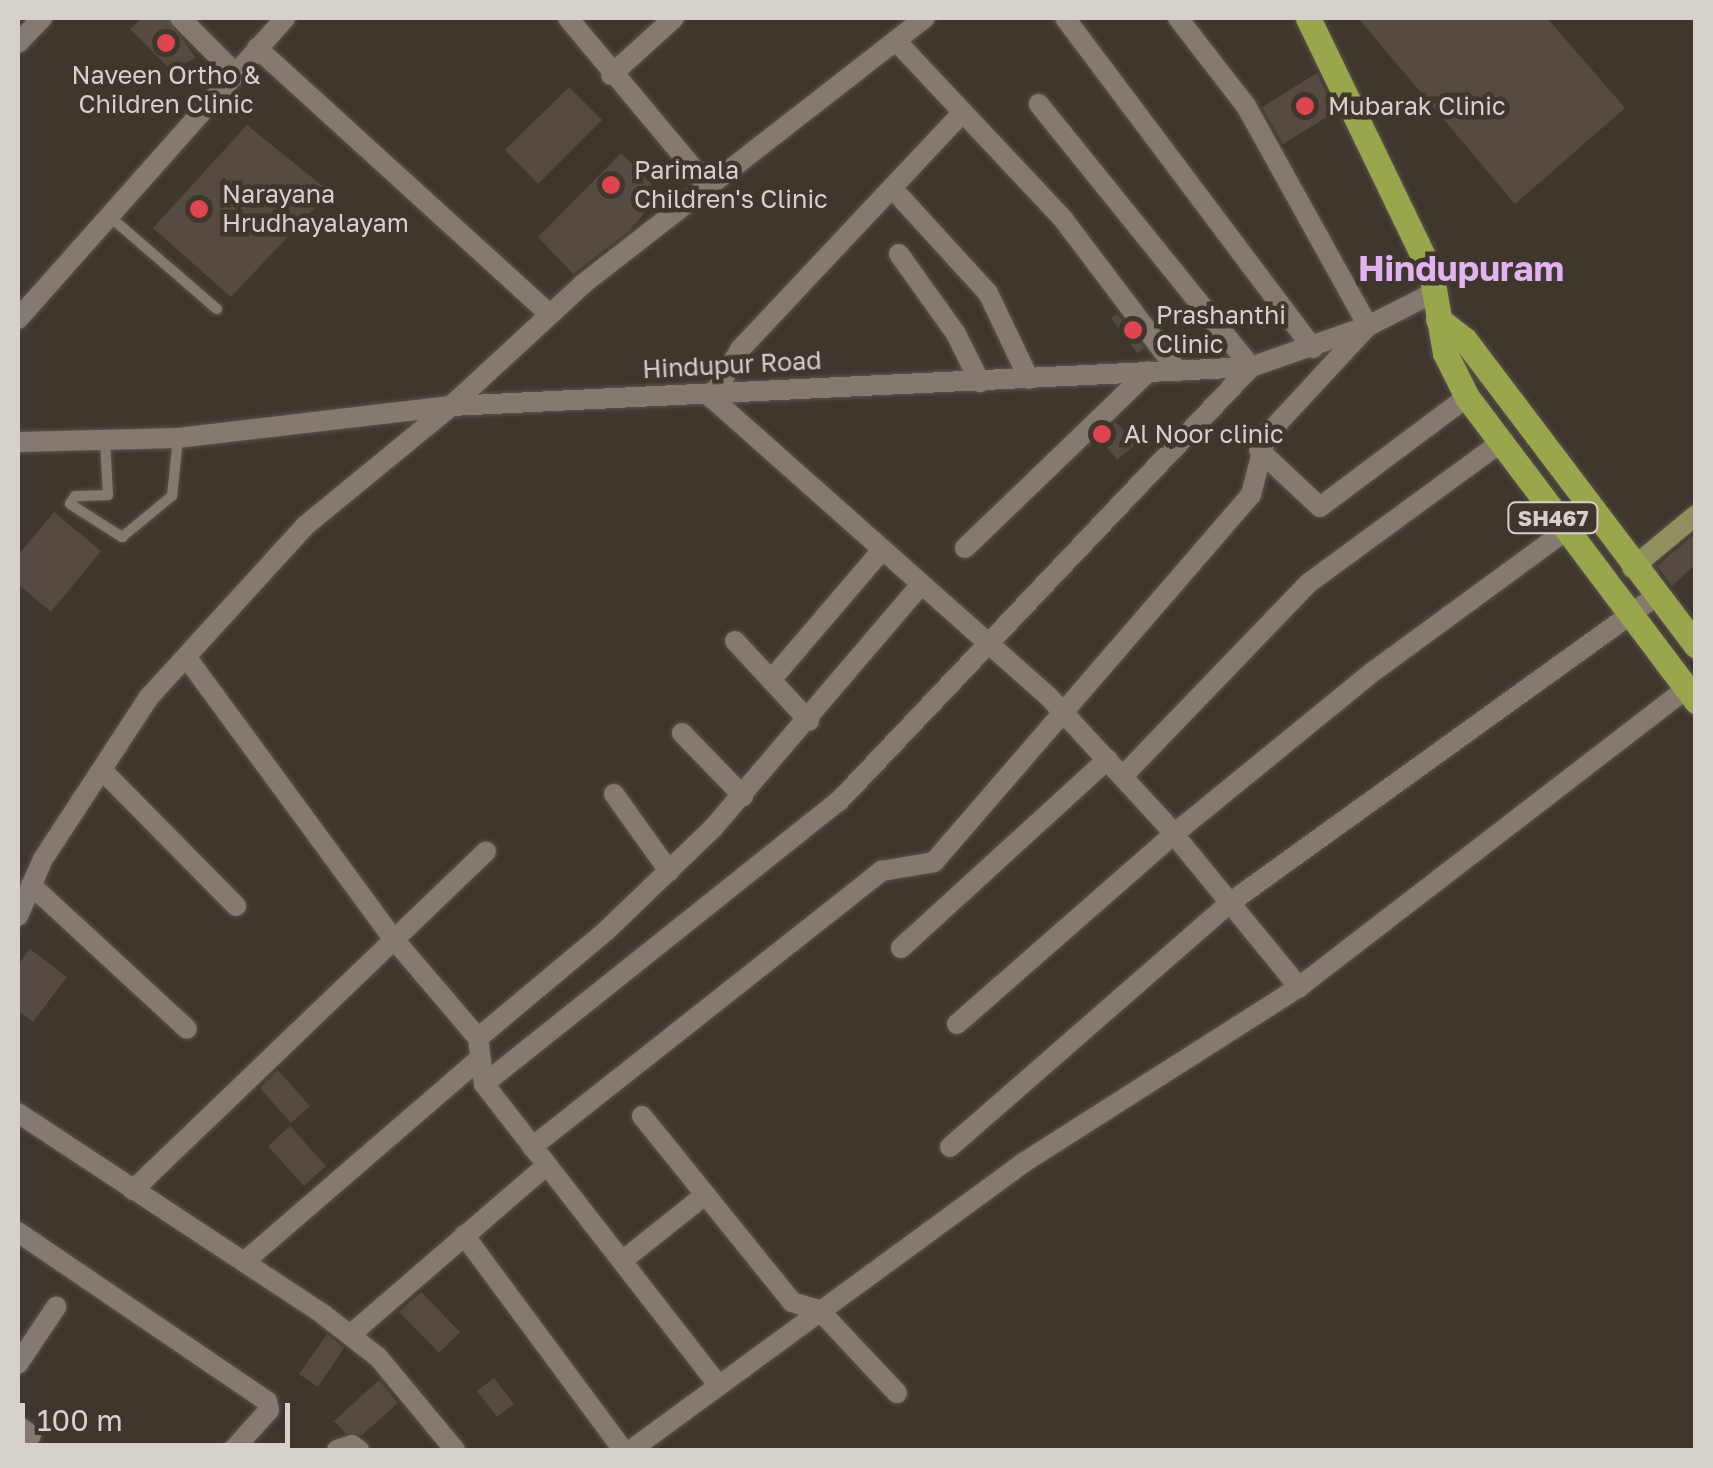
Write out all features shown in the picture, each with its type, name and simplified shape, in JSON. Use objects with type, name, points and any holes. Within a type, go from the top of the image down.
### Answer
[{"type":"main road","name":"SH467","points":[[1308,18],[1435,292],[1444,353],[1467,397],[1564,532],[1691,695]]},
{"type":"main road","name":"SH467","points":[[1438,320],[1465,340],[1632,568],[1696,645]]},
{"type":"main road","points":[[1632,568],[1696,515]]},
{"type":"street","points":[[18,43],[42,18]]},
{"type":"street","points":[[180,18],[235,73]]},
{"type":"street","points":[[18,320],[285,18]]},
{"type":"street","points":[[568,18],[605,58],[611,75],[707,185]]},
{"type":"street","points":[[611,75],[674,18]]},
{"type":"street","points":[[18,916],[32,885],[150,697],[305,526],[451,406],[549,314],[707,185],[925,18]]},
{"type":"street","points":[[1065,18],[1312,348]]},
{"type":"street","points":[[532,1148],[882,872],[929,866],[1251,495],[1259,450],[1368,326],[1246,106],[1178,18]]},
{"type":"street","points":[[896,41],[1063,219],[1178,371]]},
{"type":"street","points":[[257,48],[549,314]]},
{"type":"street","points":[[484,1084],[839,801],[915,728],[987,641],[1251,368],[1040,104]]},
{"type":"street","points":[[963,112],[741,348],[712,398],[1063,712],[1174,834],[1300,987]]},
{"type":"street","points":[[892,188],[988,293],[1029,379]]},
{"type":"street","points":[[899,254],[956,334],[980,382]]},
{"type":"street","name":"Hindupur Road","points":[[18,442],[178,438],[451,406],[712,398],[1251,368],[1368,326],[1435,292]]},
{"type":"street","points":[[965,548],[1149,371]]},
{"type":"street","points":[[1259,450],[1320,508],[1467,397]]},
{"type":"street","points":[[1123,776],[1310,582],[1500,443]]},
{"type":"street","points":[[957,1024],[1174,834],[1434,625],[1564,532]]},
{"type":"street","points":[[772,680],[881,551]]},
{"type":"street","points":[[478,1038],[669,870],[743,796],[921,586]]},
{"type":"street","points":[[950,1147],[1230,902],[1656,596]]},
{"type":"street","points":[[735,641],[809,721]]},
{"type":"street","points":[[187,658],[392,937],[478,1038],[484,1084],[717,1384]]},
{"type":"street","points":[[464,1235],[627,1450],[1023,1162],[1300,987],[1691,695]]},
{"type":"street","points":[[682,732],[743,796]]},
{"type":"street","points":[[901,948],[1108,759]]},
{"type":"street","points":[[102,770],[236,906]]},
{"type":"street","points":[[614,794],[669,870]]},
{"type":"street","points":[[133,1190],[392,937],[486,852]]},
{"type":"street","points":[[32,885],[187,1029]]},
{"type":"street","points":[[244,1262],[478,1060]]},
{"type":"street","points":[[18,1113],[244,1262],[378,1357],[455,1450]]},
{"type":"street","points":[[642,1116],[792,1302],[819,1310],[897,1392]]},
{"type":"street","points":[[350,1336],[546,1166]]},
{"type":"street","points":[[622,1261],[706,1196]]},
{"type":"street","points":[[18,1232],[266,1401],[269,1410],[233,1450]]},
{"type":"street","points":[[18,1364],[56,1306]]},
{"type":"street","points":[[337,1450],[352,1444],[359,1450]]},
{"type":"lane","points":[[108,215],[217,309]]},
{"type":"lane","points":[[105,442],[108,495],[75,496],[70,504],[122,537],[172,496],[178,438]]},
{"type":"building","points":[[142,18],[167,18],[196,58],[171,70],[130,29]]},
{"type":"building","points":[[1358,18],[1547,18],[1625,108],[1515,204]]},
{"type":"building","points":[[1317,73],[1335,112],[1283,144],[1262,107]]},
{"type":"building","points":[[569,87],[602,120],[538,184],[505,150]]},
{"type":"building","points":[[247,125],[330,192],[231,297],[153,228]]},
{"type":"building","points":[[621,153],[661,194],[629,231],[573,274],[538,237]]},
{"type":"building","points":[[1117,314],[1144,348],[1137,353],[1111,318]]},
{"type":"building","points":[[1116,422],[1136,444],[1117,460],[1099,438]]},
{"type":"building","points":[[54,512],[101,551],[51,612],[18,584],[18,555]]},
{"type":"building","points":[[1696,533],[1696,564],[1672,586],[1657,566]]},
{"type":"building","points":[[30,949],[67,977],[33,1022],[18,1010],[18,965]]},
{"type":"building","points":[[278,1070],[310,1106],[291,1123],[260,1088]]},
{"type":"building","points":[[290,1126],[326,1166],[304,1186],[268,1146]]},
{"type":"building","points":[[421,1292],[460,1332],[439,1353],[399,1312]]},
{"type":"building","points":[[327,1334],[344,1348],[318,1387],[299,1374]]},
{"type":"building","points":[[494,1378],[514,1404],[497,1417],[477,1391]]},
{"type":"building","points":[[379,1380],[398,1403],[362,1435],[345,1433],[334,1421]]},
{"type":"place","name":"Naveen Ortho & Children Clinic","points":[[166,43]]},
{"type":"place","name":"Mubarak Clinic","points":[[1305,106]]},
{"type":"place","name":"Parimala Children's Clinic","points":[[611,185]]},
{"type":"place","name":"Narayana Hrudhayalayam","points":[[199,209]]},
{"type":"place","name":"Prashanthi Clinic","points":[[1133,330]]},
{"type":"place","name":"Al Noor clinic","points":[[1102,434]]},
{"type":"district","name":"Hindupuram","points":[[1461,268]]}]
